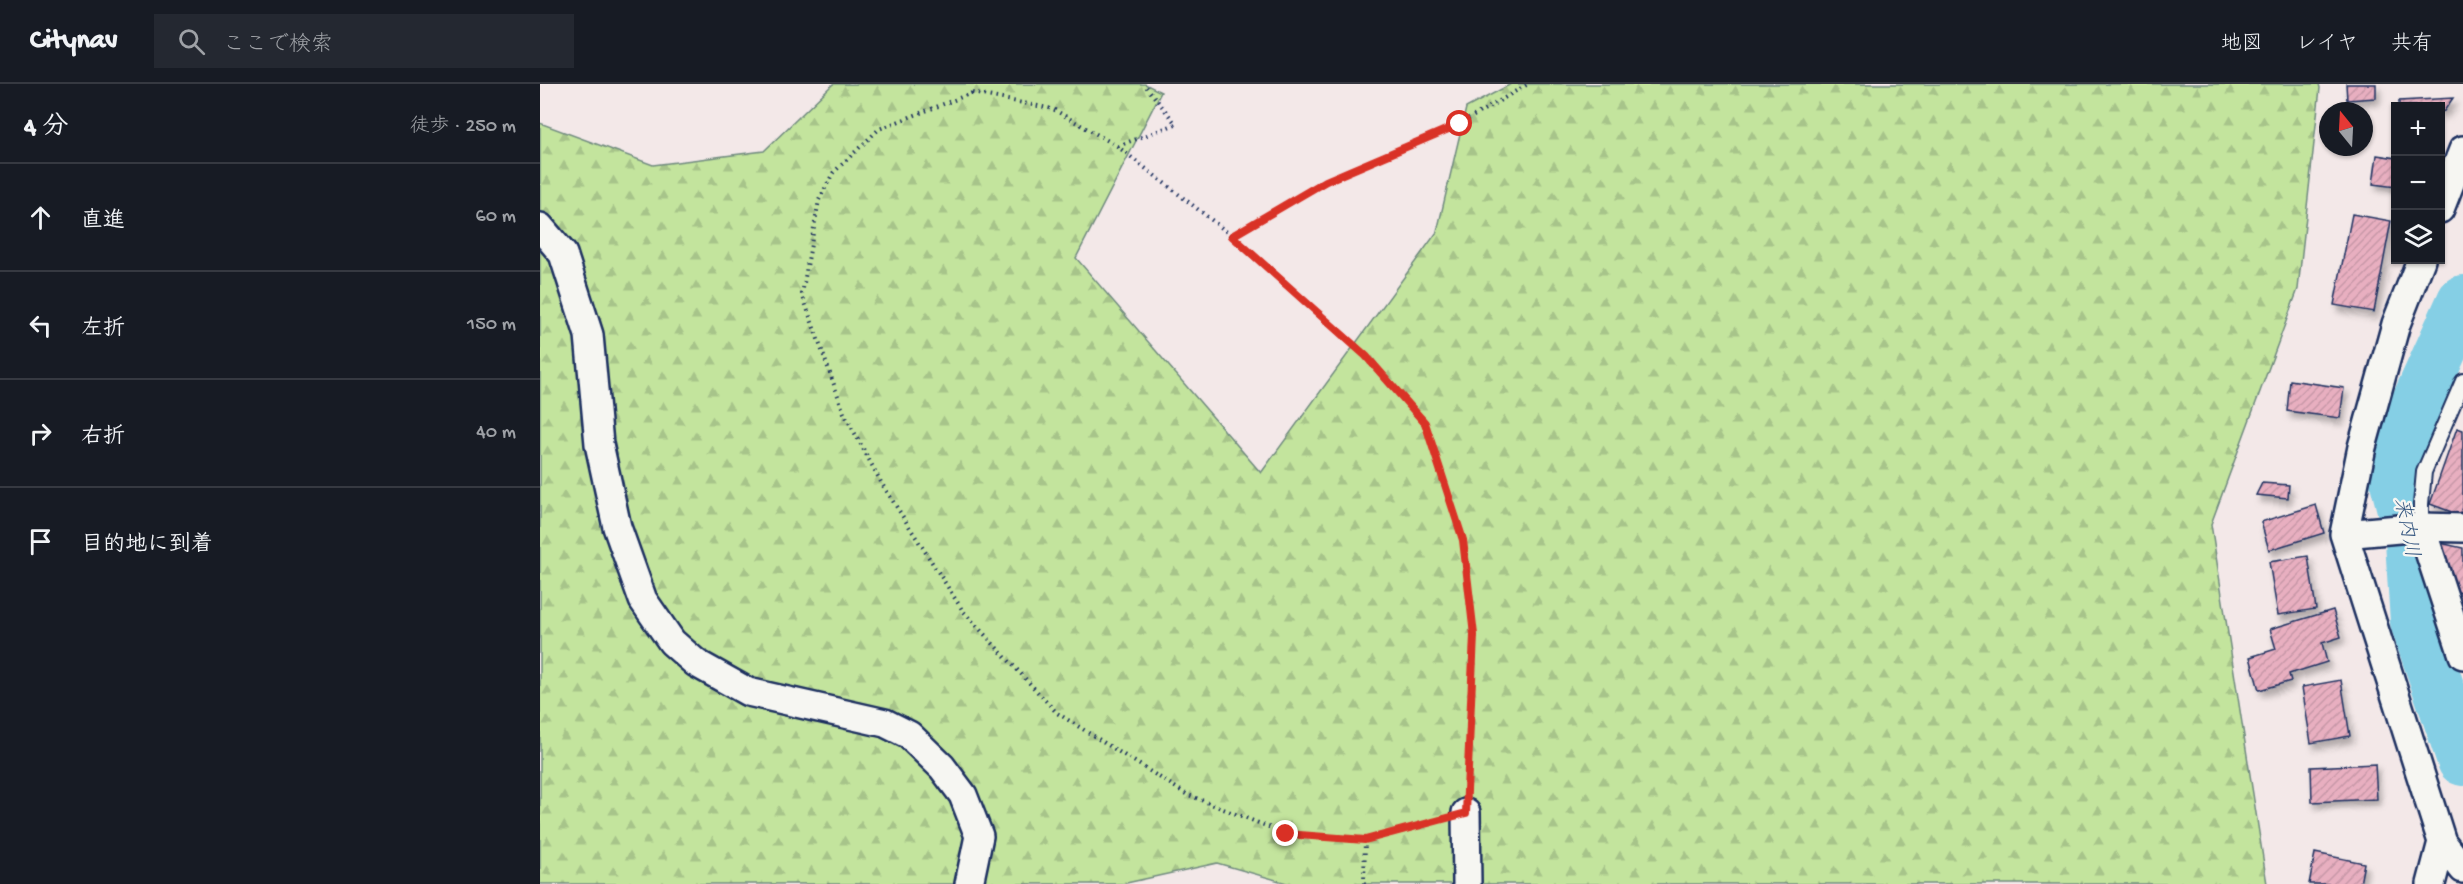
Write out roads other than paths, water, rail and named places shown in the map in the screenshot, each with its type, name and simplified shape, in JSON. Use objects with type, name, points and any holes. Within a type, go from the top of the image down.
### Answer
[{"type":"street","points":[[2445,196],[2463,150]]},
{"type":"street","points":[[540,227],[563,254],[589,335],[599,444],[617,528],[649,608],[672,642],[696,663],[748,692],[885,723],[909,735],[942,767],[963,795],[979,836],[969,884]]},
{"type":"street","points":[[2420,264],[2393,335],[2362,447],[2350,533],[2442,842],[2463,869]]},
{"type":"street","points":[[2350,533],[2421,527],[2463,528]]},
{"type":"street","points":[[2421,527],[2463,655]]},
{"type":"street","points":[[1466,813],[1467,884]]},
{"type":"street","points":[[2431,884],[2442,842]]},
{"type":"lane","points":[[2421,527],[2424,472],[2463,381]]},
{"type":"waterway","name":"来内川","points":[[2463,301],[2408,423],[2396,465],[2396,482],[2411,541],[2416,622],[2463,760]]}]
